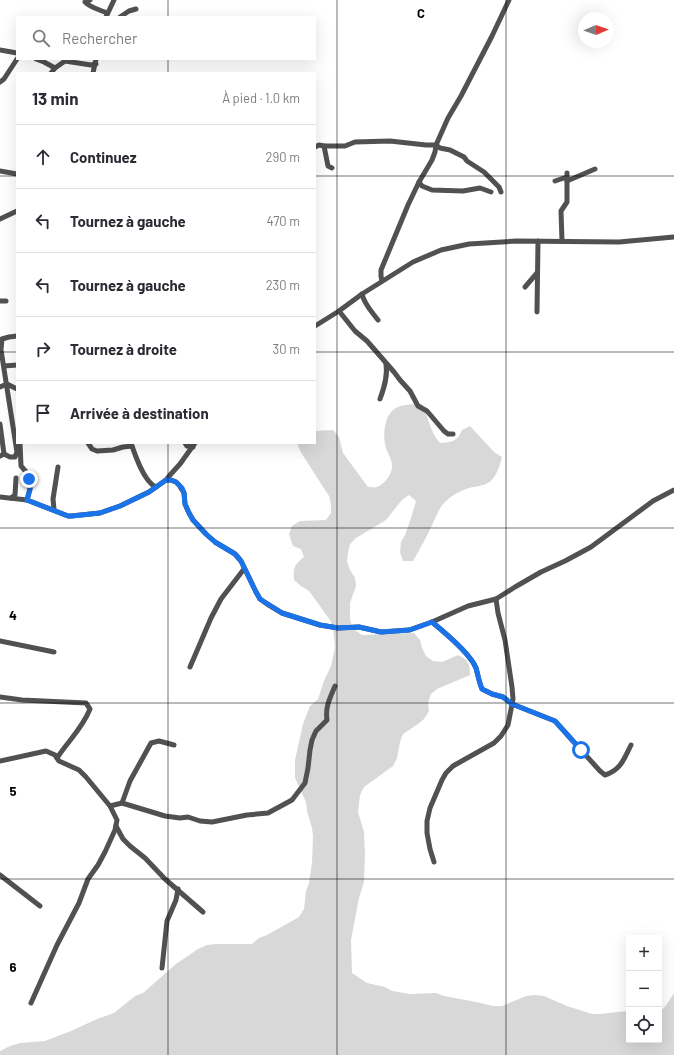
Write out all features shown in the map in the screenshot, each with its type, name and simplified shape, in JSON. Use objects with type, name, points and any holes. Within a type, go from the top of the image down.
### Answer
[{"type":"street","points":[[90,0],[85,2],[88,6],[98,9],[107,15],[114,0]]},
{"type":"street","points":[[382,281],[381,270],[408,205],[432,160],[436,145],[448,118],[461,96],[509,0]]},
{"type":"street","points":[[122,16],[136,8]]},
{"type":"street","points":[[0,50],[16,53]]},
{"type":"street","points":[[0,82],[4,79],[16,60]]},
{"type":"street","points":[[43,60],[56,71],[65,61],[91,65],[96,61]]},
{"type":"street","points":[[93,72],[96,61]]},
{"type":"street","points":[[316,146],[319,145],[345,146],[355,142],[390,141],[436,145],[440,148],[450,150],[484,172],[499,187],[501,192]]},
{"type":"street","points":[[324,146],[328,166],[332,168]]},
{"type":"street","points":[[555,181],[595,169]]},
{"type":"street","points":[[0,171],[16,174]]},
{"type":"street","points":[[562,242],[561,211],[567,202],[567,177]]},
{"type":"street","points":[[419,182],[422,186],[432,190],[463,191],[480,188],[491,192]]},
{"type":"street","points":[[0,219],[16,211]]},
{"type":"street","points":[[316,325],[413,262],[441,250],[469,244],[516,241],[619,242],[674,237]]},
{"type":"street","points":[[537,312],[538,241]]},
{"type":"street","points":[[531,261],[538,257]]},
{"type":"street","points":[[525,287],[537,273]]},
{"type":"street","points":[[362,294],[363,299],[378,320]]},
{"type":"street","points":[[339,311],[355,332],[367,341],[410,391],[418,406],[427,411],[444,431],[448,434],[454,434]]},
{"type":"street","points":[[0,424],[2,455],[10,457],[15,456],[17,452],[1,343],[2,339],[16,336]]},
{"type":"street","points":[[380,399],[385,384],[386,363]]},
{"type":"street","points":[[4,366],[16,365]]},
{"type":"street","points":[[0,387],[6,384]]},
{"type":"street","points":[[6,384],[16,389]]},
{"type":"street","points":[[20,444],[21,466],[28,474],[29,479],[30,489],[27,500]]},
{"type":"street","points":[[89,444],[92,449],[97,451],[113,450],[132,445],[146,476],[152,485],[156,487]]},
{"type":"street","points":[[0,497],[27,500],[72,516],[100,513],[120,506],[149,492],[166,480],[194,445]]},
{"type":"street","points":[[54,510],[53,499],[58,467]]},
{"type":"street","points":[[11,498],[15,495],[16,478]]},
{"type":"street","points":[[166,480],[171,480],[179,485],[184,493],[185,504],[193,520],[215,542],[235,554],[241,561],[260,599],[282,613],[320,625],[338,628],[359,627],[381,632],[410,630],[468,606],[496,599],[541,572],[565,561],[591,546],[653,501],[674,490]]},
{"type":"street","points":[[190,667],[211,618],[221,599],[244,569]]},
{"type":"street","points":[[434,862],[427,833],[428,821],[430,808],[442,780],[446,773],[454,766],[494,743],[501,736],[508,725],[513,699],[505,640],[496,599]]},
{"type":"street","points":[[432,622],[468,655],[476,667],[478,679],[482,689],[503,697],[512,704],[555,721],[600,771],[606,775],[613,773],[619,768],[631,745]]},
{"type":"street","points":[[0,641],[54,652]]},
{"type":"street","points":[[110,806],[122,803],[165,816],[180,818],[188,816],[200,821],[212,822],[247,815],[268,814],[292,800],[305,783],[312,740],[316,731],[327,720],[326,713],[328,702],[335,686]]},
{"type":"street","points":[[0,697],[22,700],[86,703],[90,709],[87,717],[57,758]]},
{"type":"street","points":[[122,803],[130,781],[151,743],[159,741],[174,745]]},
{"type":"street","points":[[0,761],[46,751],[55,754],[59,761],[80,770],[110,806],[117,820],[115,830],[105,852],[88,879],[79,903],[57,945],[31,1003]]},
{"type":"street","points":[[116,826],[126,843],[145,858],[156,870],[203,912]]},
{"type":"street","points":[[0,875],[40,906]]},
{"type":"street","points":[[162,968],[167,921],[176,900],[178,889]]},
{"type":"shaded area","points":[[422,404],[431,429],[440,443],[454,441],[462,430],[470,426],[494,452],[502,457],[497,472],[490,482],[459,492],[450,497],[443,504],[413,561],[403,561],[400,552],[401,542],[405,535],[416,501],[409,495],[402,500],[386,520],[356,538],[350,544],[347,561],[355,578],[356,586],[350,603],[350,619],[352,628],[362,635],[414,633],[420,640],[426,656],[433,661],[442,662],[458,655],[468,662],[470,668],[470,675],[437,689],[431,694],[428,703],[429,711],[424,719],[403,734],[397,758],[393,766],[364,787],[360,795],[358,812],[364,832],[364,882],[359,898],[351,940],[352,973],[367,983],[385,987],[392,991],[410,994],[436,993],[493,1006],[502,1006],[526,996],[535,995],[544,996],[567,1006],[592,1014],[626,1011],[626,1043],[662,1043],[662,1010],[674,993],[674,1055],[0,1055],[0,1051],[10,1046],[20,1043],[45,1041],[114,1013],[135,996],[143,993],[176,964],[198,949],[207,945],[216,944],[252,944],[259,938],[299,917],[304,909],[312,863],[313,836],[306,802],[295,778],[295,760],[303,724],[310,706],[318,699],[331,666],[335,647],[333,628],[330,620],[309,591],[294,580],[295,567],[304,557],[301,549],[293,546],[289,534],[292,526],[300,521],[326,520],[331,513],[329,496],[300,451],[297,444],[316,444],[316,431],[333,430],[339,437],[343,453],[368,487],[380,486],[390,475],[392,469],[384,437],[385,425],[393,410],[401,406]]},
{"type":"route","points":[[29,479],[30,489],[27,500],[68,516],[100,513],[120,506],[149,492],[166,480],[176,482],[182,488],[185,504],[193,520],[215,542],[235,554],[241,561],[260,599],[267,604],[282,613],[320,625],[338,628],[359,627],[381,632],[410,630],[432,622],[468,655],[476,667],[478,679],[482,689],[503,697],[512,704],[555,721],[581,750]]}]
